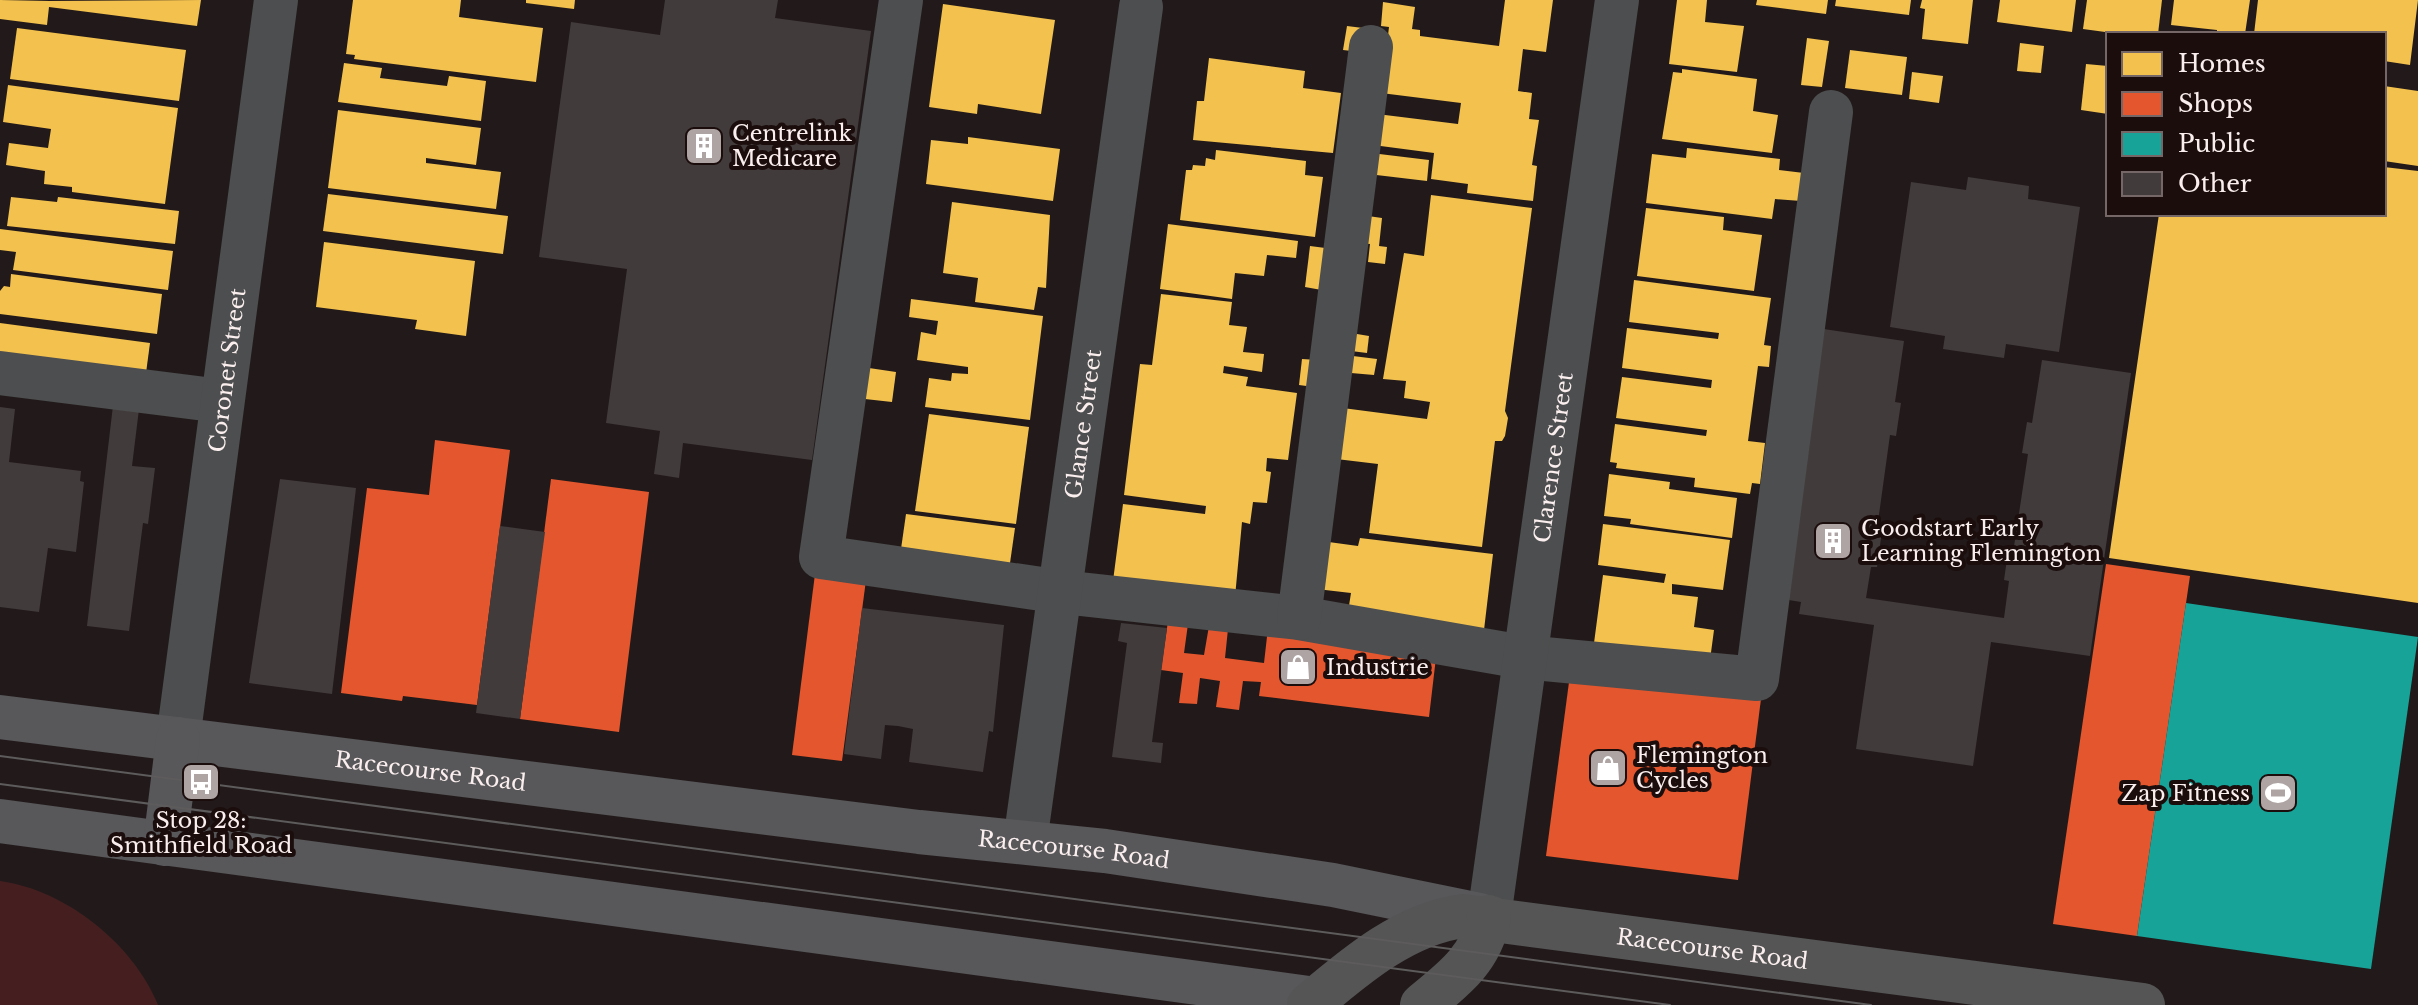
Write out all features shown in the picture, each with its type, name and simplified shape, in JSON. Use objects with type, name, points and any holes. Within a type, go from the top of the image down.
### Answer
[{"type":"highway","points":[[1327,1003],[1360,963],[1412,933],[1457,917],[1489,917],[1474,958],[1422,1005]]},
{"type":"highway","name":"Racecourse Road","points":[[1489,917],[2143,1005]]},
{"type":"main road","name":"Racecourse Road","points":[[0,717],[1282,876],[1489,917]]},
{"type":"main road","points":[[165,844],[178,739]]},
{"type":"main road","points":[[0,821],[1327,1003]]},
{"type":"main road","points":[[1067,965],[1086,976],[1108,1005]]},
{"type":"street","name":"Coronet Street","points":[[178,739],[276,0]]},
{"type":"street","points":[[901,0],[821,557],[1062,592],[1299,618],[1523,657],[1757,679],[1831,112]]},
{"type":"street","name":"Clarence Street","points":[[1489,917],[1617,0]]},
{"type":"street","name":"Glance Street","points":[[1025,842],[1141,7]]},
{"type":"street","points":[[1299,618],[1371,47]]},
{"type":"street","points":[[0,373],[221,401]]},
{"type":"shaded area","points":[[0,881],[25,886],[49,896],[94,924],[132,961],[158,1005],[0,1005]]},
{"type":"building: Homes","points":[[0,0],[201,0],[197,26],[49,7],[47,25],[0,19]]},
{"type":"building: Homes","points":[[353,0],[461,0],[459,17],[543,28],[536,82],[354,59],[355,55],[346,54]]},
{"type":"building: Homes","points":[[526,0],[575,0],[574,9],[526,3]]},
{"type":"building: Homes","points":[[1505,0],[1553,0],[1546,52],[1523,49],[1518,91],[1532,93],[1529,119],[1539,120],[1532,165],[1537,166],[1533,201],[1467,193],[1468,184],[1431,179],[1434,153],[1373,145],[1377,114],[1458,124],[1461,103],[1381,93],[1389,27],[1381,26],[1383,2],[1415,7],[1412,29],[1420,30],[1420,36],[1499,46]]},
{"type":"building: Homes","points":[[1677,0],[1707,0],[1705,22],[1744,26],[1737,72],[1669,64]]},
{"type":"building: Homes","points":[[1757,0],[1828,0],[1826,14],[1756,5]]},
{"type":"building: Homes","points":[[1836,0],[1911,0],[1909,15],[1835,6]]},
{"type":"building: Homes","points":[[1922,0],[1973,0],[1968,44],[1922,39],[1925,9],[1920,8]]},
{"type":"building: Homes","points":[[2000,0],[2076,0],[2072,32],[1997,22]]},
{"type":"building: Homes","points":[[2087,0],[2162,0],[2158,32],[2083,29]]},
{"type":"building: Homes","points":[[2174,0],[2250,0],[2245,32],[2217,32],[2171,25]]},
{"type":"building: Homes","points":[[2258,0],[2418,0],[2410,65],[2386,61],[2386,32],[2254,32]]},
{"type":"building: Homes","points":[[943,4],[1055,20],[1041,114],[978,104],[977,114],[929,107]]},
{"type":"building: Homes","points":[[1347,26],[1363,28],[1360,52],[1343,50]]},
{"type":"building: Homes","points":[[17,28],[186,50],[179,101],[10,79]]},
{"type":"building: Homes","points":[[1807,38],[1829,41],[1822,87],[1801,85]]},
{"type":"building: Homes","points":[[2020,43],[2044,46],[2041,73],[2017,71]]},
{"type":"building: Homes","points":[[1850,50],[1907,57],[1902,95],[1845,88]]},
{"type":"building: Homes","points":[[1209,58],[1305,71],[1303,88],[1341,93],[1333,153],[1193,140],[1197,101],[1204,101]]},
{"type":"building: Homes","points":[[344,63],[382,68],[380,78],[447,86],[449,76],[486,81],[481,121],[338,102]]},
{"type":"building: Homes","points":[[2086,64],[2106,66],[2106,114],[2081,110]]},
{"type":"building: Homes","points":[[1682,69],[1757,79],[1753,111],[1778,115],[1772,153],[1662,139],[1673,72],[1682,73]]},
{"type":"building: Homes","points":[[1912,72],[1943,76],[1939,103],[1909,99]]},
{"type":"building: Homes","points":[[8,85],[178,108],[165,204],[72,192],[72,187],[44,184],[45,171],[6,165],[9,143],[48,148],[51,129],[3,122]]},
{"type":"building: Homes","points":[[2386,86],[2418,91],[2418,166],[2386,161]]},
{"type":"building: Homes","points":[[338,110],[481,128],[476,165],[426,158],[426,163],[501,172],[496,209],[328,188]]},
{"type":"building: Homes","points":[[968,137],[1060,149],[1053,201],[926,184],[931,140],[968,144]]},
{"type":"building: Homes","points":[[1687,148],[1780,159],[1779,170],[1804,173],[1801,201],[1775,199],[1772,219],[1646,203],[1652,154],[1686,158]]},
{"type":"building: Homes","points":[[1216,150],[1306,161],[1305,175],[1323,177],[1315,237],[1180,220],[1186,170],[1192,170],[1193,165],[1205,166],[1206,158],[1215,160]]},
{"type":"building: Homes","points":[[1371,153],[1429,160],[1427,181],[1368,174]]},
{"type":"building: Homes","points":[[2386,167],[2418,171],[2418,603],[2109,558],[2159,216],[2386,216]]},
{"type":"building: Homes","points":[[328,194],[508,216],[503,254],[323,231]]},
{"type":"building: Homes","points":[[1431,195],[1532,208],[1505,411],[1508,418],[1505,436],[1502,441],[1495,441],[1482,547],[1369,533],[1378,464],[1328,458],[1335,407],[1427,419],[1430,402],[1404,398],[1406,381],[1383,379],[1404,253],[1424,256]]},
{"type":"building: Homes","points":[[11,197],[57,202],[58,197],[179,211],[175,244],[7,226]]},
{"type":"building: Homes","points":[[952,202],[1050,215],[1046,288],[1038,287],[1034,310],[975,302],[978,278],[943,273]]},
{"type":"building: Homes","points":[[1646,208],[1724,217],[1723,230],[1762,235],[1754,291],[1637,276]]},
{"type":"building: Homes","points":[[1361,215],[1382,218],[1379,246],[1387,247],[1385,264],[1368,262],[1370,244],[1358,243]]},
{"type":"building: Homes","points":[[1168,224],[1298,241],[1296,258],[1267,255],[1264,276],[1235,273],[1232,299],[1160,289]]},
{"type":"building: Homes","points":[[0,229],[173,251],[168,290],[13,270],[16,252],[0,250]]},
{"type":"building: Homes","points":[[324,242],[475,261],[466,336],[415,329],[417,320],[316,307]]},
{"type":"building: Homes","points":[[1310,246],[1333,249],[1327,291],[1305,287]]},
{"type":"building: Homes","points":[[11,274],[162,294],[157,334],[0,314],[0,291],[4,286],[10,287]]},
{"type":"building: Homes","points":[[1634,280],[1771,298],[1764,345],[1771,346],[1769,367],[1758,366],[1748,441],[1765,443],[1760,484],[1752,483],[1750,494],[1694,487],[1695,478],[1616,468],[1617,463],[1610,462],[1615,424],[1706,436],[1707,430],[1616,418],[1622,377],[1711,388],[1712,380],[1622,368],[1627,328],[1718,339],[1719,333],[1629,322]]},
{"type":"building: Homes","points":[[1161,294],[1232,302],[1229,325],[1247,327],[1243,352],[1264,354],[1262,372],[1224,366],[1223,373],[1248,377],[1246,386],[1297,393],[1288,460],[1267,458],[1266,471],[1271,472],[1267,503],[1253,502],[1250,524],[1242,522],[1235,597],[1113,581],[1123,504],[1205,514],[1206,506],[1124,495],[1140,364],[1152,365]]},
{"type":"building: Homes","points":[[911,299],[1043,316],[1030,420],[925,407],[929,378],[951,381],[952,373],[968,374],[968,367],[917,360],[921,332],[936,335],[938,321],[909,317]]},
{"type":"building: Homes","points":[[0,323],[150,343],[146,373],[0,361]]},
{"type":"building: Homes","points":[[1345,332],[1369,336],[1367,353],[1343,350]]},
{"type":"building: Homes","points":[[1353,356],[1377,359],[1374,375],[1351,373]]},
{"type":"building: Homes","points":[[1302,359],[1318,360],[1314,387],[1299,385]]},
{"type":"building: Homes","points":[[869,368],[896,372],[892,402],[865,399]]},
{"type":"building: Homes","points":[[929,414],[1029,427],[1016,524],[915,511]]},
{"type":"building: Homes","points":[[1609,474],[1670,482],[1669,489],[1737,498],[1732,538],[1630,524],[1631,519],[1604,516]]},
{"type":"building: Homes","points":[[906,514],[1015,528],[1009,570],[900,556]]},
{"type":"building: Homes","points":[[1603,524],[1730,540],[1723,590],[1672,584],[1672,594],[1698,597],[1694,627],[1714,630],[1710,660],[1594,643],[1603,575],[1664,583],[1666,574],[1598,565]]},
{"type":"building: Homes","points":[[1360,538],[1493,554],[1484,630],[1348,612],[1351,593],[1308,588],[1314,540],[1358,546]]},
{"type":"building: Shops","points":[[435,440],[510,450],[477,705],[403,696],[402,701],[341,693],[367,488],[429,495]]},
{"type":"building: Shops","points":[[551,479],[649,492],[619,732],[520,719]]},
{"type":"building: Shops","points":[[2106,564],[2190,576],[2137,936],[2053,924]]},
{"type":"building: Shops","points":[[815,574],[866,580],[842,761],[792,755]]},
{"type":"building: Shops","name":"Industrie","points":[[1168,621],[1188,624],[1184,653],[1204,655],[1209,626],[1228,629],[1225,658],[1264,663],[1268,628],[1437,649],[1429,717],[1259,696],[1261,682],[1243,681],[1239,710],[1216,707],[1220,681],[1200,678],[1197,704],[1179,703],[1183,673],[1161,670]]},
{"type":"building: Shops","points":[[1571,667],[1762,691],[1738,880],[1546,856]]},
{"type":"building: Public","name":"Zap Fitness","points":[[2186,603],[2418,637],[2371,969],[2137,936]]},
{"type":"building: Other","name":"Centrelink Medicare","points":[[665,0],[778,0],[775,18],[871,31],[812,460],[683,443],[679,478],[654,474],[660,431],[606,423],[627,269],[539,257],[571,22],[660,35]]},
{"type":"building: Other","points":[[1968,177],[2029,186],[2028,199],[2080,207],[2059,352],[2006,344],[2004,358],[1943,349],[1945,336],[1890,327],[1911,182],[1966,190]]},
{"type":"building: Other","name":"Goodstart Early Learning Flemington","points":[[1817,328],[1904,341],[1895,402],[1901,403],[1896,436],[1890,435],[1877,529],[1882,531],[1877,567],[1871,567],[1866,598],[2004,618],[2009,581],[2004,580],[2008,552],[2013,553],[2028,454],[2022,453],[2027,422],[2032,423],[2042,360],[2131,373],[2090,656],[1991,642],[1973,766],[1856,749],[1874,625],[1799,614],[1801,602],[1777,598]]},
{"type":"building: Other","points":[[114,397],[140,401],[132,466],[155,468],[148,524],[143,523],[129,631],[87,626]]},
{"type":"building: Other","points":[[0,407],[15,409],[9,462],[81,471],[80,481],[84,482],[76,552],[48,548],[39,612],[0,607]]},
{"type":"building: Other","points":[[280,479],[356,488],[332,694],[249,683]]},
{"type":"building: Other","points":[[500,526],[545,532],[520,719],[476,713]]},
{"type":"building: Other","points":[[862,608],[1004,625],[993,732],[989,731],[983,772],[909,762],[913,729],[898,726],[885,725],[881,759],[844,754]]},
{"type":"building: Other","points":[[1121,623],[1167,628],[1152,742],[1163,743],[1161,763],[1112,757],[1127,643],[1118,641]]},
{"type":"tram line","points":[[0,756],[1871,1005]]},
{"type":"tram line","points":[[0,784],[1670,1005]]},
{"type":"place","name":"Centrelink Medicare","points":[[704,146]]},
{"type":"place","name":"Goodstart Early Learning Flemington","points":[[1833,541]]},
{"type":"place","name":"Industrie","points":[[1298,667]]},
{"type":"place","name":"Flemington Cycles","points":[[1608,768]]},
{"type":"place","name":"Stop 28: Smithfield Road","points":[[201,782]]},
{"type":"place","name":"Zap Fitness","points":[[2278,793]]}]
